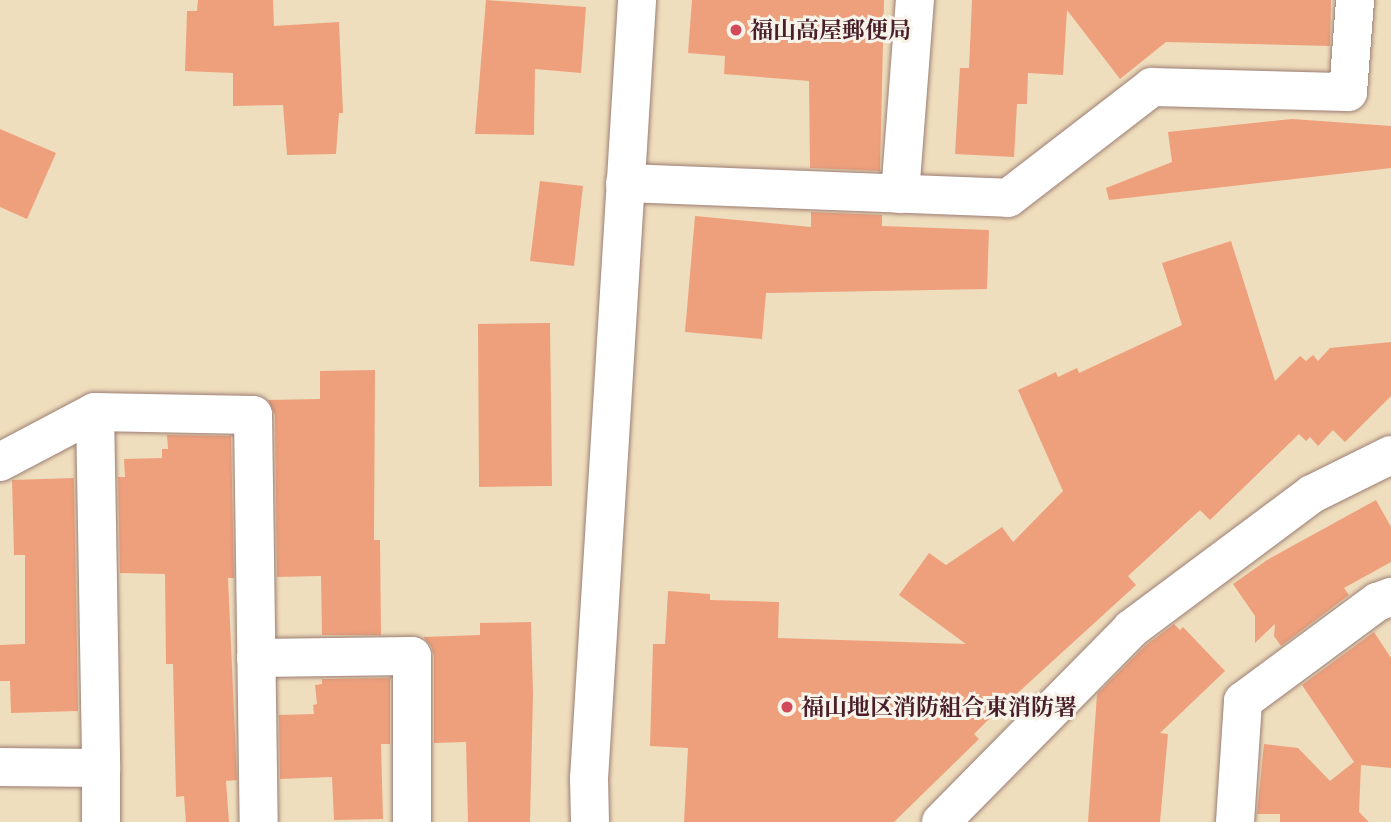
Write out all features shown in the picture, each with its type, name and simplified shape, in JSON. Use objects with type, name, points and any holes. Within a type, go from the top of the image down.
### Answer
[{"type":"street","points":[[590,822],[589,779],[637,0]]},
{"type":"street","points":[[900,194],[915,0]]},
{"type":"street","points":[[625,183],[1008,198],[1152,87],[1348,92],[1355,0]]},
{"type":"street","points":[[95,412],[102,822]]},
{"type":"street","points":[[0,462],[95,412],[253,415],[259,822]]},
{"type":"street","points":[[943,821],[1132,629],[1312,494],[1391,455]]},
{"type":"street","points":[[1235,822],[1242,701],[1377,602],[1391,597]]},
{"type":"street","points":[[256,658],[412,656],[412,822]]},
{"type":"street","points":[[0,766],[101,768]]},
{"type":"building","points":[[198,0],[273,0],[274,26],[339,22],[343,113],[339,113],[336,154],[287,155],[283,105],[233,106],[233,73],[185,71],[187,11],[197,11]]},
{"type":"building","points":[[486,0],[586,7],[581,73],[535,69],[534,135],[475,134]]},
{"type":"building","points":[[692,0],[884,0],[880,171],[810,168],[809,81],[724,74],[725,56],[688,53]]},
{"type":"building","points":[[972,0],[1331,0],[1330,46],[1166,42],[1120,79],[1067,10],[1063,75],[1028,73],[1027,104],[1017,104],[1014,157],[955,154],[960,68],[969,68]]},
{"type":"building","points":[[1292,119],[1391,126],[1391,168],[1109,200],[1106,188],[1172,162],[1168,132]]},
{"type":"building","points":[[0,129],[56,153],[27,219],[0,207]]},
{"type":"building","points":[[540,181],[583,186],[574,266],[530,261]]},
{"type":"building","points":[[811,212],[882,215],[882,226],[989,230],[987,289],[766,293],[762,339],[685,332],[695,216],[811,227]]},
{"type":"building","points":[[1231,241],[1275,381],[1300,356],[1306,361],[1313,355],[1318,361],[1330,348],[1391,342],[1391,396],[1345,442],[1333,430],[1318,446],[1310,437],[1306,441],[1299,434],[1210,520],[1200,510],[1128,576],[1136,585],[986,722],[974,734],[979,739],[894,822],[684,822],[688,748],[650,746],[653,644],[665,644],[668,591],[710,594],[710,600],[779,602],[778,638],[966,644],[899,595],[929,553],[946,565],[1002,527],[1013,542],[1063,491],[1018,390],[1056,372],[1058,377],[1077,368],[1079,373],[1182,325],[1162,263]]},
{"type":"building","points":[[550,323],[552,486],[479,487],[478,324]]},
{"type":"building","points":[[375,370],[374,540],[380,540],[381,635],[322,635],[321,576],[277,577],[275,415],[268,400],[320,399],[320,371]]},
{"type":"building","points":[[167,435],[231,436],[234,578],[228,578],[237,780],[226,781],[229,822],[186,822],[184,796],[176,797],[173,664],[166,664],[165,574],[120,573],[118,477],[125,477],[124,459],[162,458],[162,449],[168,449]]},
{"type":"building","points":[[74,478],[78,711],[11,713],[10,681],[0,681],[0,645],[25,644],[25,555],[14,555],[12,480]]},
{"type":"building","points":[[1376,500],[1391,527],[1391,562],[1344,588],[1349,595],[1281,646],[1274,636],[1275,624],[1255,643],[1255,616],[1233,584],[1267,560]]},
{"type":"building","points":[[531,622],[533,694],[530,822],[468,822],[466,742],[434,743],[434,656],[431,646],[423,637],[480,635],[480,623]]},
{"type":"building","points":[[1174,624],[1180,630],[1183,627],[1225,671],[1160,733],[1168,734],[1160,822],[1088,822],[1097,694],[1145,646]]},
{"type":"building","points":[[1374,632],[1391,658],[1391,768],[1361,765],[1359,812],[1369,822],[1280,822],[1280,814],[1257,814],[1264,744],[1298,748],[1330,781],[1354,762],[1302,685]]},
{"type":"building","points":[[390,678],[390,744],[381,744],[383,819],[334,820],[332,777],[280,779],[279,715],[314,714],[313,705],[317,704],[315,685],[322,684],[322,679]]},
{"type":"place","name":"福山高屋郵便局","points":[[736,30]]},
{"type":"place","name":"福山地区消防組合東消防署","points":[[787,707]]}]
